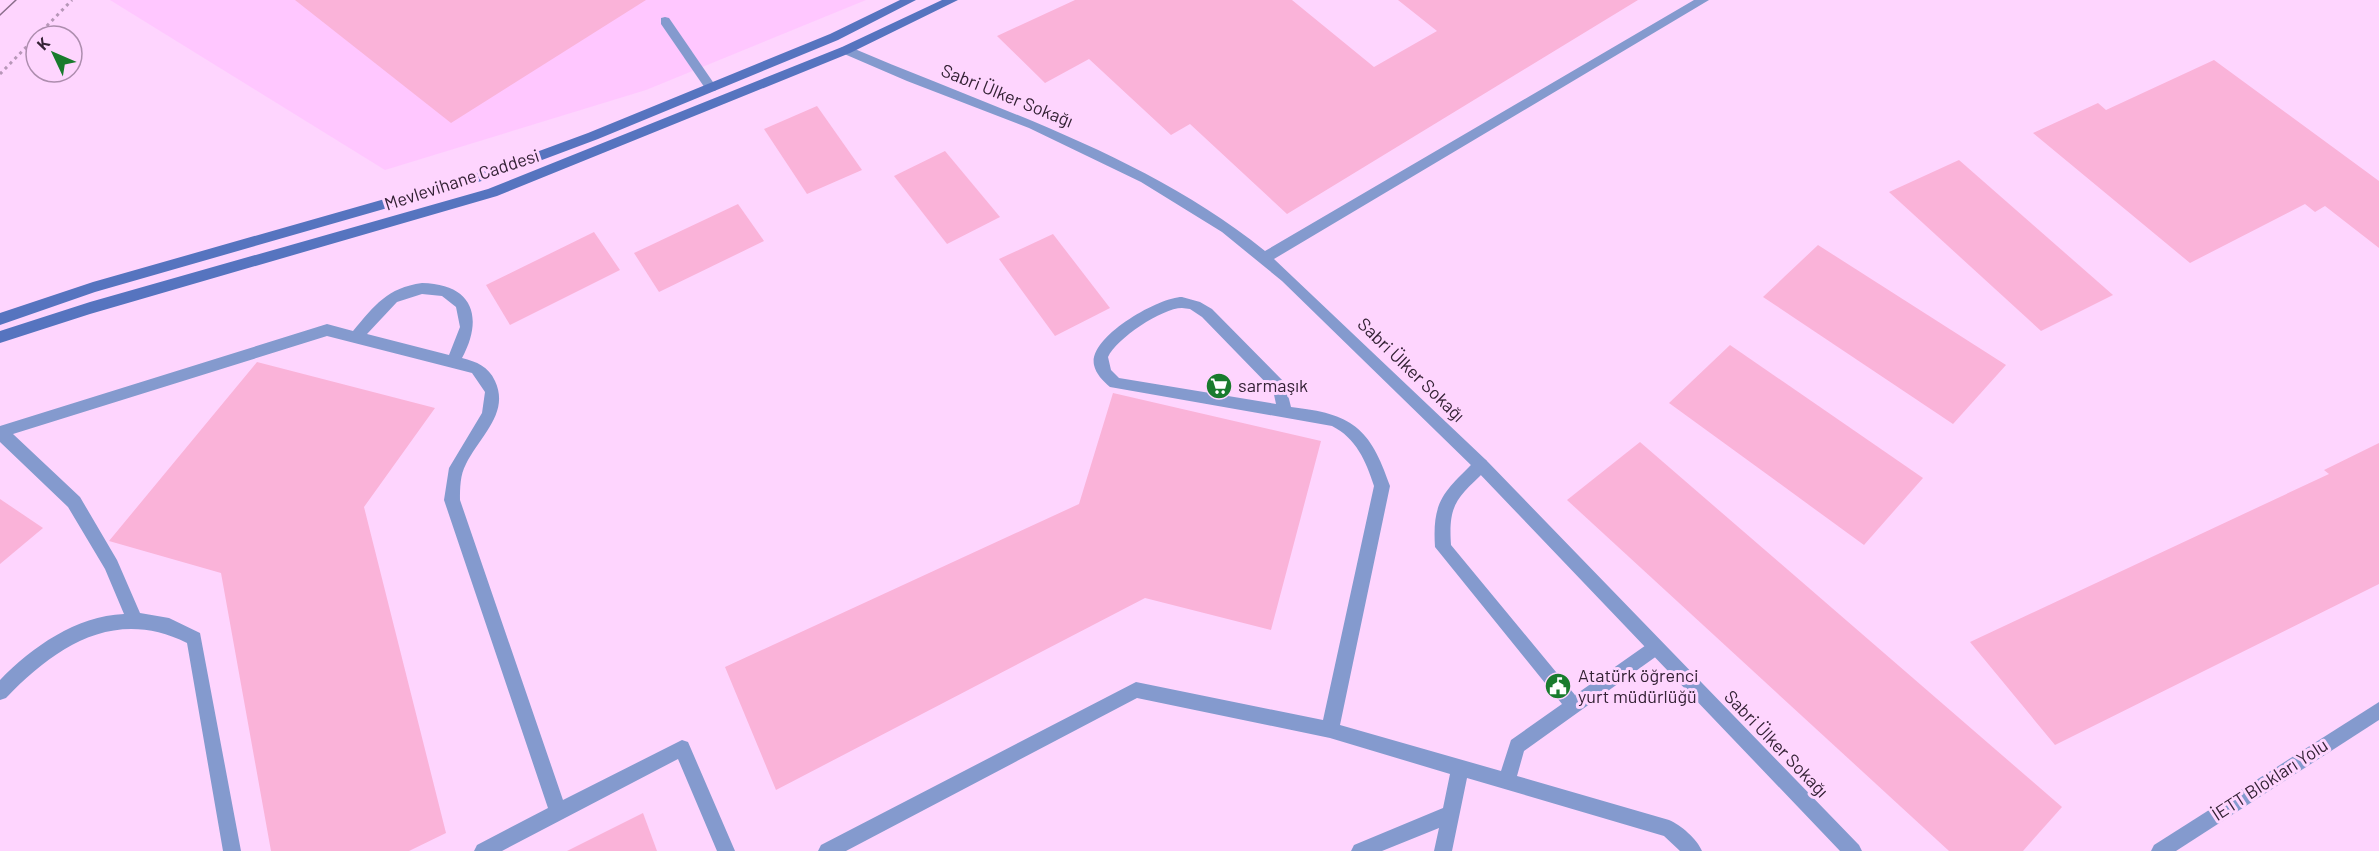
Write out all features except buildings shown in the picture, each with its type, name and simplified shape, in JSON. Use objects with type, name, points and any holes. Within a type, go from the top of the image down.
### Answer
[{"type":"street","name":"Mevlevihane Caddesi","points":[[0,319],[93,287],[494,173],[834,37],[910,0]]},
{"type":"street","name":"Mevlevihane Caddesi","points":[[0,338],[90,308],[492,193],[846,50],[952,0]]},
{"type":"street","points":[[1264,258],[1704,0]]},
{"type":"street","points":[[665,21],[720,101]]},
{"type":"street","points":[[834,37],[846,50]]},
{"type":"street","name":"Sabri Ülker Sokağı","points":[[846,50],[911,78],[1034,125],[1146,179],[1227,228],[1287,277],[1481,465],[1853,851]]},
{"type":"street","points":[[388,203],[389,224]]},
{"type":"street","points":[[356,337],[386,303],[398,295],[412,290],[437,287],[455,296],[467,315],[464,342],[453,362]]},
{"type":"street","points":[[1285,412],[1280,387],[1207,313],[1193,305],[1172,303],[1160,307],[1110,341],[1102,350],[1103,369],[1115,383],[1337,421],[1354,434],[1367,450],[1377,468],[1382,486],[1330,730]]},
{"type":"street","points":[[134,620],[111,564],[74,502],[0,432],[327,330],[477,368],[491,384],[493,394],[489,417],[460,459],[455,471],[452,500],[558,812]]},
{"type":"street","points":[[1481,465],[1444,504],[1440,521],[1443,547],[1574,705]]},
{"type":"street","points":[[0,692],[31,662],[56,645],[81,632],[108,623],[157,620],[177,627],[194,638],[232,851]]},
{"type":"street","points":[[1507,782],[1517,746],[1655,648]]},
{"type":"street","points":[[827,851],[1136,690],[1330,730],[1670,829],[1693,851]]},
{"type":"street","name":"İETT Blokları Yolu","points":[[2160,851],[2379,710]]},
{"type":"street","points":[[483,851],[682,748],[726,851]]},
{"type":"street","points":[[1443,851],[1460,768]]},
{"type":"street","points":[[1360,851],[1450,814]]},
{"type":"path","points":[[49,24],[72,0]]},
{"type":"path","points":[[0,74],[24,50]]},
{"type":"shaded area","points":[[110,0],[866,0],[646,90],[385,170]]},
{"type":"tram line","points":[[0,15],[16,0]]},
{"type":"place","name":"sarmaşık","points":[[1219,386]]},
{"type":"place","name":"Atatürk öğrenci yurt müdürlüğü","points":[[1558,686]]}]
